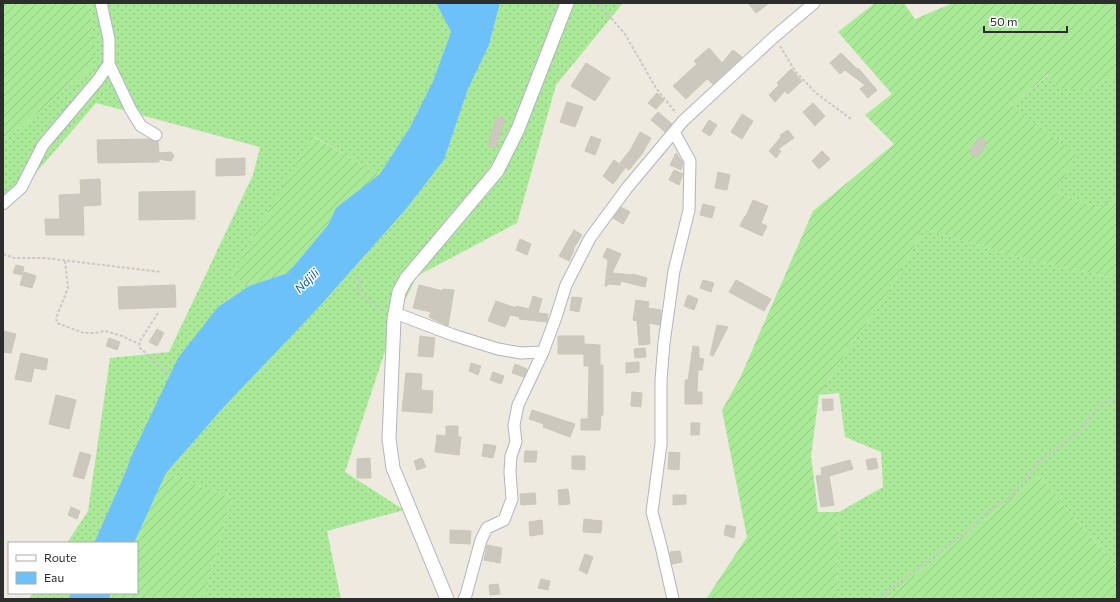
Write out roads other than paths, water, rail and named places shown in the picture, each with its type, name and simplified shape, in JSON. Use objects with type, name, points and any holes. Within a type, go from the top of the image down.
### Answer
[{"type":"street","points":[[101,3],[109,39],[109,64],[131,110],[142,126],[156,135]]},
{"type":"street","points":[[447,599],[393,468],[390,454],[389,439],[394,316],[400,292],[406,279],[497,171],[518,129],[567,3]]},
{"type":"street","points":[[464,599],[481,540],[487,528],[504,520],[512,499],[510,472],[511,456],[516,442],[514,425],[518,405],[543,352],[566,285],[590,238],[627,188],[683,122],[774,37],[814,3]]},
{"type":"street","points":[[3,204],[21,188],[43,145],[98,80],[109,64]]},
{"type":"street","points":[[673,599],[652,512],[661,444],[661,380],[664,343],[674,271],[689,210],[690,161],[674,132]]},
{"type":"street","points":[[394,316],[498,349],[521,353],[543,352]]},
{"type":"water","name":"Ndjili","points":[[436,3],[500,3],[489,45],[468,89],[444,160],[406,209],[319,307],[224,407],[166,473],[134,542],[94,542],[131,457],[178,358],[218,307],[249,286],[288,273],[328,225],[336,208],[380,174],[410,127],[433,81],[451,32]]},
{"type":"water","points":[[70,594],[111,594],[109,599],[68,599]]}]
